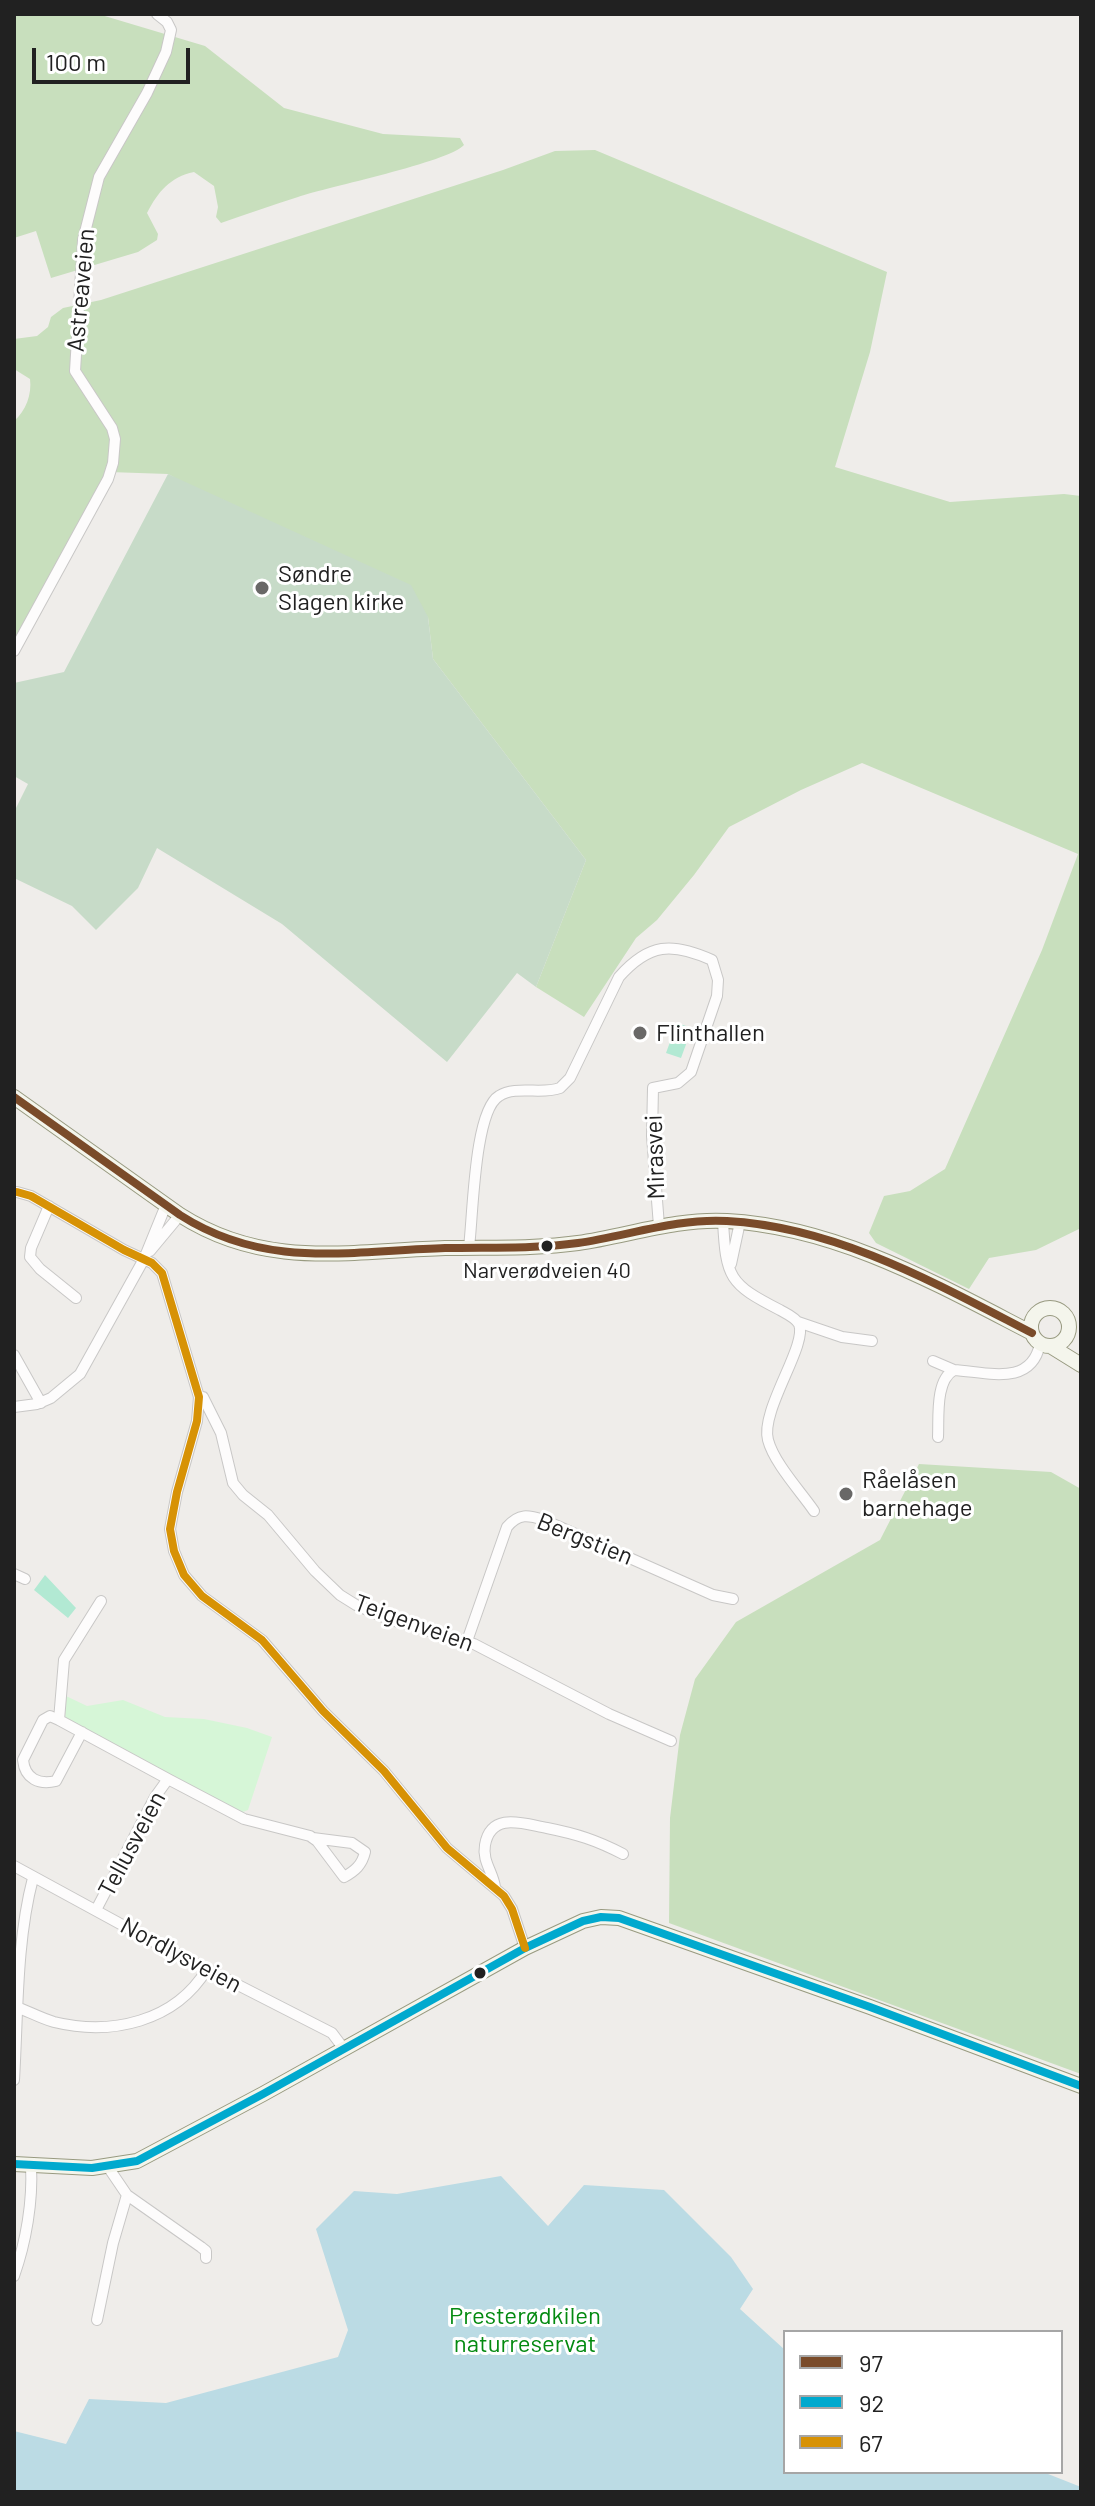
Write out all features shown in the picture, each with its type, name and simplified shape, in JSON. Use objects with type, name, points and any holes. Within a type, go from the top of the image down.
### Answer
[{"type":"main road","points":[[14,1097],[180,1215],[226,1240],[268,1250],[323,1253],[559,1246],[659,1226],[723,1221],[775,1227],[869,1255],[922,1277],[1006,1320],[1081,1365]]},
{"type":"main road","points":[[1006,1320],[1035,1315],[1046,1308],[1070,1324],[1081,1365]]},
{"type":"main road","points":[[1041,1341],[1063,1342],[1070,1324],[1081,1311]]},
{"type":"main road","points":[[1035,1315],[1031,1327],[1041,1341]]},
{"type":"main road","points":[[14,2164],[108,2167],[137,2161],[525,1948],[583,1921],[601,1917],[619,1918],[1081,2086]]},
{"type":"street","name":"Astreaveien","points":[[14,651],[95,504],[113,463],[115,439],[112,428],[75,371],[83,240],[99,177],[147,93],[166,52],[171,30],[157,14]]},
{"type":"street","name":"Mirasvei","points":[[469,1247],[479,1137],[489,1105],[499,1095],[560,1088],[570,1078],[619,977],[640,956],[661,948],[683,948],[712,960],[718,980],[717,996],[691,1072],[678,1083],[653,1088],[652,1136],[659,1226]]},
{"type":"street","points":[[17,1192],[49,1206],[156,1266],[165,1279],[199,1397],[197,1421],[170,1529],[174,1551],[184,1575],[202,1596],[262,1640],[323,1711],[384,1771],[447,1848],[495,1887],[512,1909],[525,1948]]},
{"type":"street","points":[[14,1407],[41,1403],[61,1392],[80,1374],[144,1259],[166,1205]]},
{"type":"street","points":[[49,1206],[30,1257],[76,1298]]},
{"type":"street","points":[[144,1259],[180,1215]]},
{"type":"street","points":[[723,1221],[730,1270],[734,1281],[744,1291],[798,1322],[842,1337],[872,1341]]},
{"type":"street","points":[[730,1270],[740,1222]]},
{"type":"street","points":[[798,1322],[800,1339],[783,1376],[768,1422],[767,1435],[773,1451],[814,1511]]},
{"type":"street","points":[[933,1361],[954,1370],[1024,1371],[1037,1358],[1041,1341]]},
{"type":"street","points":[[14,1355],[41,1403]]},
{"type":"street","points":[[938,1437],[942,1386],[954,1370]]},
{"type":"street","name":"Teigenveien","points":[[199,1397],[203,1397],[216,1420],[236,1488],[268,1515],[315,1571],[340,1595],[388,1619],[467,1641],[492,1652],[609,1714],[671,1741]]},
{"type":"street","name":"Bergstien","points":[[467,1641],[507,1527],[523,1515],[544,1520],[713,1595],[733,1599]]},
{"type":"street","points":[[82,1732],[58,1779],[37,1782],[28,1775],[23,1760],[43,1720],[50,1716],[59,1720],[64,1660],[101,1601]]},
{"type":"street","name":"Tellusveien","points":[[59,1720],[244,1819],[313,1838],[352,1843],[365,1852],[357,1869],[344,1877],[313,1838]]},
{"type":"street","name":"Tellusveien","points":[[96,1910],[155,1797],[168,1779]]},
{"type":"street","points":[[495,1887],[485,1850],[490,1833],[503,1823],[520,1821],[584,1836],[623,1854]]},
{"type":"street","name":"Nordlysveien","points":[[14,1866],[332,2033],[344,2049]]},
{"type":"street","points":[[14,2080],[17,1989],[26,1903],[33,1878]]},
{"type":"street","points":[[17,2007],[65,2024],[100,2028],[130,2024],[180,2001],[198,1984],[207,1969]]},
{"type":"street","points":[[14,2276],[26,2226],[31,2166]]},
{"type":"street","points":[[108,2167],[127,2195],[201,2247],[206,2251],[206,2258]]},
{"type":"street","points":[[97,2320],[127,2195]]},
{"type":"green space","points":[[14,14],[98,14],[205,46],[284,108],[383,134],[460,138],[464,145],[436,159],[298,197],[221,223],[216,217],[218,207],[214,186],[194,172],[186,174],[166,186],[147,213],[158,234],[157,240],[138,252],[51,278],[36,231],[14,238]]},
{"type":"green space","points":[[595,150],[887,272],[870,352],[835,467],[950,502],[1064,494],[1081,496],[1081,1228],[1036,1250],[989,1258],[969,1289],[876,1243],[869,1233],[884,1196],[910,1191],[945,1169],[1042,950],[1078,854],[862,763],[729,827],[657,920],[636,938],[584,1017],[536,987],[586,860],[433,659],[428,617],[168,474],[109,472],[14,643],[14,421],[25,407],[30,379],[14,369],[14,339],[37,336],[48,327],[51,317],[63,308],[101,300],[555,151]]},
{"type":"green space","points":[[168,474],[411,585],[428,617],[433,659],[586,860],[536,987],[517,973],[447,1062],[282,924],[157,848],[138,888],[96,930],[72,906],[14,878],[14,812],[28,784],[14,776],[14,683],[64,672]]},
{"type":"green space","points":[[677,1023],[692,1028],[681,1058],[666,1053]]},
{"type":"green space","points":[[919,1464],[1051,1472],[1081,1489],[1081,2074],[669,1923],[670,1818],[680,1735],[695,1679],[736,1622],[880,1540]]},
{"type":"green space","points":[[45,1575],[76,1608],[68,1618],[34,1590]]},
{"type":"green space","points":[[66,1696],[87,1706],[123,1700],[165,1717],[204,1719],[272,1737],[248,1810],[240,1813],[65,1719]]},
{"type":"water","name":"Presterødkilen naturreservat","points":[[501,2176],[548,2226],[584,2185],[664,2190],[731,2257],[753,2289],[740,2309],[783,2348],[783,2474],[1048,2474],[1081,2487],[1081,2492],[14,2492],[14,2431],[66,2444],[89,2399],[166,2403],[338,2357],[348,2330],[316,2229],[354,2191],[397,2194]]},
{"type":"transit line","name":"97","points":[[14,1097],[180,1215],[244,1244],[309,1253],[528,1247],[578,1243],[690,1222],[727,1221],[808,1234],[847,1246],[923,1278],[1032,1333]]},
{"type":"transit line","name":"67","points":[[17,1192],[31,1196],[152,1263],[162,1273],[199,1397],[197,1421],[170,1529],[174,1551],[184,1575],[202,1596],[262,1640],[323,1711],[384,1771],[447,1848],[504,1896],[512,1909],[525,1948]]},
{"type":"transit line","name":"92","points":[[14,2164],[92,2168],[137,2161],[525,1948],[583,1921],[601,1917],[619,1918],[1081,2086]]},
{"type":"place","name":"Søndre Slagen kirke","points":[[262,588]]},
{"type":"place","name":"Flinthallen","points":[[640,1033]]},
{"type":"place","name":"Narverødveien 40","points":[[547,1246]]},
{"type":"place","name":"Råelåsen barnehage","points":[[846,1494]]}]
